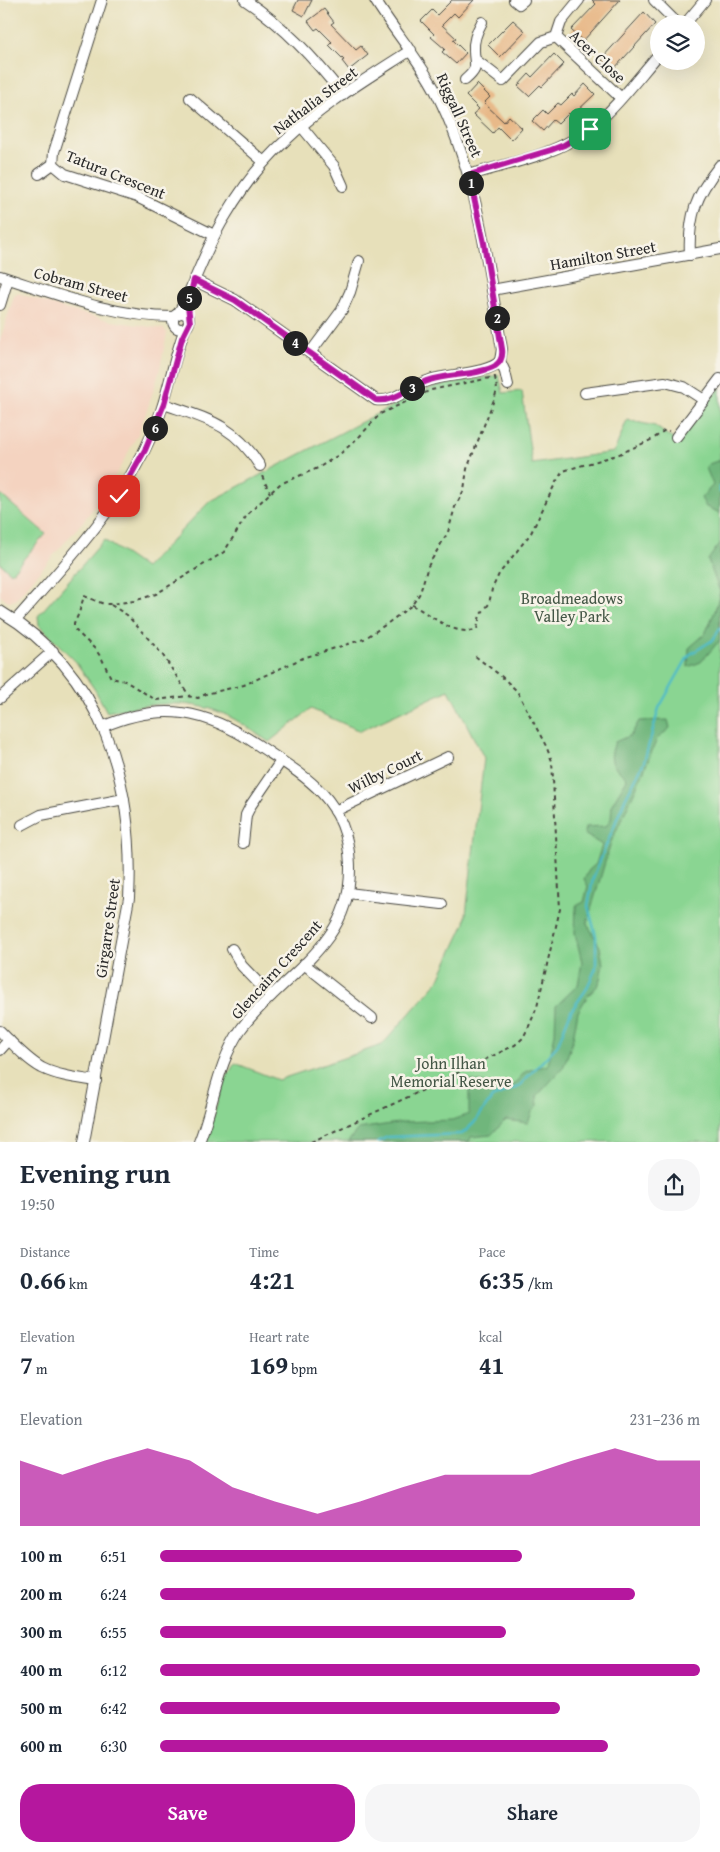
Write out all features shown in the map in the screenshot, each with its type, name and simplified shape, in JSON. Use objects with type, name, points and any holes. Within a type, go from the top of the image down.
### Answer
[{"type":"street","name":"Tatura Crescent","points":[[102,0],[54,152],[53,164],[66,174],[137,197],[214,235]]},
{"type":"street","points":[[245,0],[276,22],[297,41],[343,95]]},
{"type":"street","name":"Riggall Street","points":[[368,0],[384,14]]},
{"type":"street","name":"Riggall Street","points":[[375,0],[425,73],[446,114],[469,175],[502,349],[500,362],[508,385]]},
{"type":"street","points":[[514,0],[519,4],[524,0]]},
{"type":"street","points":[[654,0],[669,15]]},
{"type":"street","points":[[692,15],[705,0]]},
{"type":"street","points":[[482,22],[476,35],[474,53],[477,61],[503,81],[541,42],[556,36],[561,22],[576,1]]},
{"type":"street","name":"Acer Close","points":[[556,36],[620,98]]},
{"type":"street","name":"Nathalia Street","points":[[16,620],[89,536],[119,496],[145,450],[164,404],[176,357],[179,321],[192,285],[214,235],[240,193],[264,162],[301,126],[343,95],[411,50]]},
{"type":"street","points":[[465,80],[472,74],[477,61]]},
{"type":"street","points":[[469,175],[564,145],[590,129],[650,64]]},
{"type":"street","points":[[190,98],[264,162]]},
{"type":"street","points":[[301,126],[334,166],[343,186]]},
{"type":"street","points":[[39,174],[53,164]]},
{"type":"street","points":[[690,255],[690,226],[696,201],[705,184],[720,165]]},
{"type":"street","name":"Hamilton Street","points":[[492,290],[720,249]]},
{"type":"street","points":[[310,353],[342,310],[350,292],[359,261]]},
{"type":"street","points":[[0,305],[4,277]]},
{"type":"street","name":"Cobram Street","points":[[4,277],[99,307],[179,321]]},
{"type":"street","points":[[192,285],[235,300],[368,396],[379,401],[387,400],[430,380],[487,369],[500,362]]},
{"type":"street","points":[[677,435],[720,379]]},
{"type":"street","points":[[585,394],[665,382],[684,387],[704,400]]},
{"type":"street","points":[[164,404],[221,425],[248,448],[261,471]]},
{"type":"street","name":"Girgarre Street","points":[[0,611],[35,634],[53,651],[80,684],[102,727],[112,754],[124,798],[130,842],[129,898],[84,1142]]},
{"type":"street","points":[[0,698],[53,651]]},
{"type":"street","name":"Glencairn Crescent","points":[[102,727],[114,722],[152,713],[190,714],[211,719],[232,728],[281,760],[314,785],[335,811],[347,841],[350,858],[350,883],[338,922],[329,936],[304,964],[271,996],[241,1030],[226,1054],[199,1142]]},
{"type":"street","name":"Wilby Court","points":[[335,811],[448,757]]},
{"type":"street","points":[[243,843],[246,815],[281,760]]},
{"type":"street","points":[[22,825],[41,815],[124,798]]},
{"type":"street","points":[[348,893],[442,904]]},
{"type":"street","points":[[232,949],[242,966],[271,996]]},
{"type":"street","points":[[304,964],[372,1018]]},
{"type":"street","points":[[0,1031],[42,1068],[59,1074],[96,1081]]},
{"type":"street","points":[[0,1050],[9,1040]]},
{"type":"path","points":[[495,377],[496,397],[467,469],[462,495],[455,507],[445,540],[428,566],[420,593],[412,605],[364,639],[303,658],[244,685],[206,694],[198,698],[156,700],[125,682],[109,676],[102,659],[87,641],[76,632],[74,624],[84,596],[104,604],[110,604],[134,601],[156,594],[224,552],[247,515],[270,493],[280,484],[318,468],[340,454],[380,414],[431,390],[495,377]]},
{"type":"path","points":[[412,605],[451,628],[464,631],[477,629],[480,615],[488,604],[499,574],[531,533],[563,471],[617,455],[654,440],[665,430],[677,435]]},
{"type":"path","points":[[261,471],[270,493]]},
{"type":"path","points":[[110,604],[127,615],[162,654],[190,697]]},
{"type":"path","points":[[311,1142],[516,1045],[523,1038],[537,1007],[560,909],[552,761],[517,691],[502,676],[475,656]]},
{"type":"shaded area","points":[[18,293],[65,309],[112,321],[164,329],[167,333],[159,373],[138,434],[107,490],[85,519],[15,600],[9,601],[0,596],[0,340],[14,296]]},
{"type":"green space","name":"Broadmeadows Valley Park","points":[[499,375],[503,393],[522,391],[532,464],[614,452],[627,420],[655,426],[677,442],[720,387],[720,1142],[206,1142],[223,1083],[235,1063],[278,1080],[382,1045],[438,981],[465,923],[484,758],[449,690],[360,731],[311,709],[269,742],[224,714],[195,706],[181,704],[151,705],[107,712],[76,662],[39,625],[38,616],[104,540],[145,568],[209,502],[413,395],[437,386]]},
{"type":"green space","points":[[720,460],[720,513],[706,507],[701,498],[713,485],[706,468],[709,464]]},
{"type":"green space","points":[[0,494],[46,534],[11,573],[0,563]]},
{"type":"green space","points":[[720,543],[720,592],[708,560]]},
{"type":"green space","points":[[720,592],[720,640],[701,662],[688,667],[689,648],[705,634],[715,611]]},
{"type":"green space","points":[[668,720],[670,728],[657,739],[611,842],[587,923],[600,947],[603,964],[599,984],[587,997],[578,1012],[572,1043],[563,1068],[537,1096],[538,1106],[532,1112],[528,1123],[506,1120],[491,1135],[471,1137],[469,1142],[348,1142],[358,1129],[404,1122],[452,1120],[469,1114],[469,1080],[484,1083],[493,1093],[513,1085],[526,1071],[548,1065],[555,1034],[556,1006],[578,985],[582,962],[575,933],[576,906],[584,902],[588,886],[584,879],[589,870],[596,864],[602,845],[584,834],[585,827],[606,826],[611,819],[612,804],[627,779],[613,763],[612,755],[615,742],[631,735],[639,721]]},
{"type":"building","points":[[298,0],[312,0],[304,16],[293,10]]},
{"type":"building","points":[[452,0],[474,0],[458,17],[454,13],[442,25],[456,38],[453,40],[466,53],[456,64],[442,52],[445,49],[431,37],[434,34],[421,21],[432,10],[437,15]]},
{"type":"building","points":[[592,0],[620,0],[583,41],[571,30],[596,4]]},
{"type":"building","points":[[324,9],[334,22],[331,24],[356,50],[361,46],[368,55],[349,70],[342,61],[344,60],[329,45],[332,42],[318,28],[315,30],[308,21]]},
{"type":"building","points":[[644,12],[650,19],[650,29],[613,70],[601,59]]},
{"type":"building","points":[[513,20],[525,31],[500,57],[488,45]]},
{"type":"building","points":[[554,54],[564,64],[542,87],[540,85],[529,96],[518,86],[529,74],[532,77]]},
{"type":"building","points":[[477,84],[490,97],[484,103],[504,122],[509,116],[522,128],[511,140],[498,127],[493,133],[473,114],[479,109],[466,96]]},
{"type":"building","points":[[585,84],[595,94],[572,116],[569,113],[558,124],[553,120],[543,131],[532,121],[543,110],[547,114],[558,103],[561,105],[572,94],[574,96]]},
{"type":"waterway","points":[[720,487],[720,492]]},
{"type":"waterway","points":[[378,1142],[387,1137],[462,1134],[474,1123],[492,1098],[518,1087],[557,1046],[571,1011],[586,990],[596,968],[596,936],[588,906],[593,878],[625,799],[644,762],[659,708],[689,655],[713,640],[720,628]]},
{"type":"route","points":[[119,496],[145,450],[164,404],[182,338],[190,322],[188,306],[190,290],[194,280],[235,300],[376,400],[387,400],[430,380],[487,369],[497,365],[502,358],[502,349],[484,243],[469,175],[551,150],[564,145],[590,129]]},
{"type":"park label","name":"John Ilhan Memorial Reserve","points":[[451,1072]]}]
